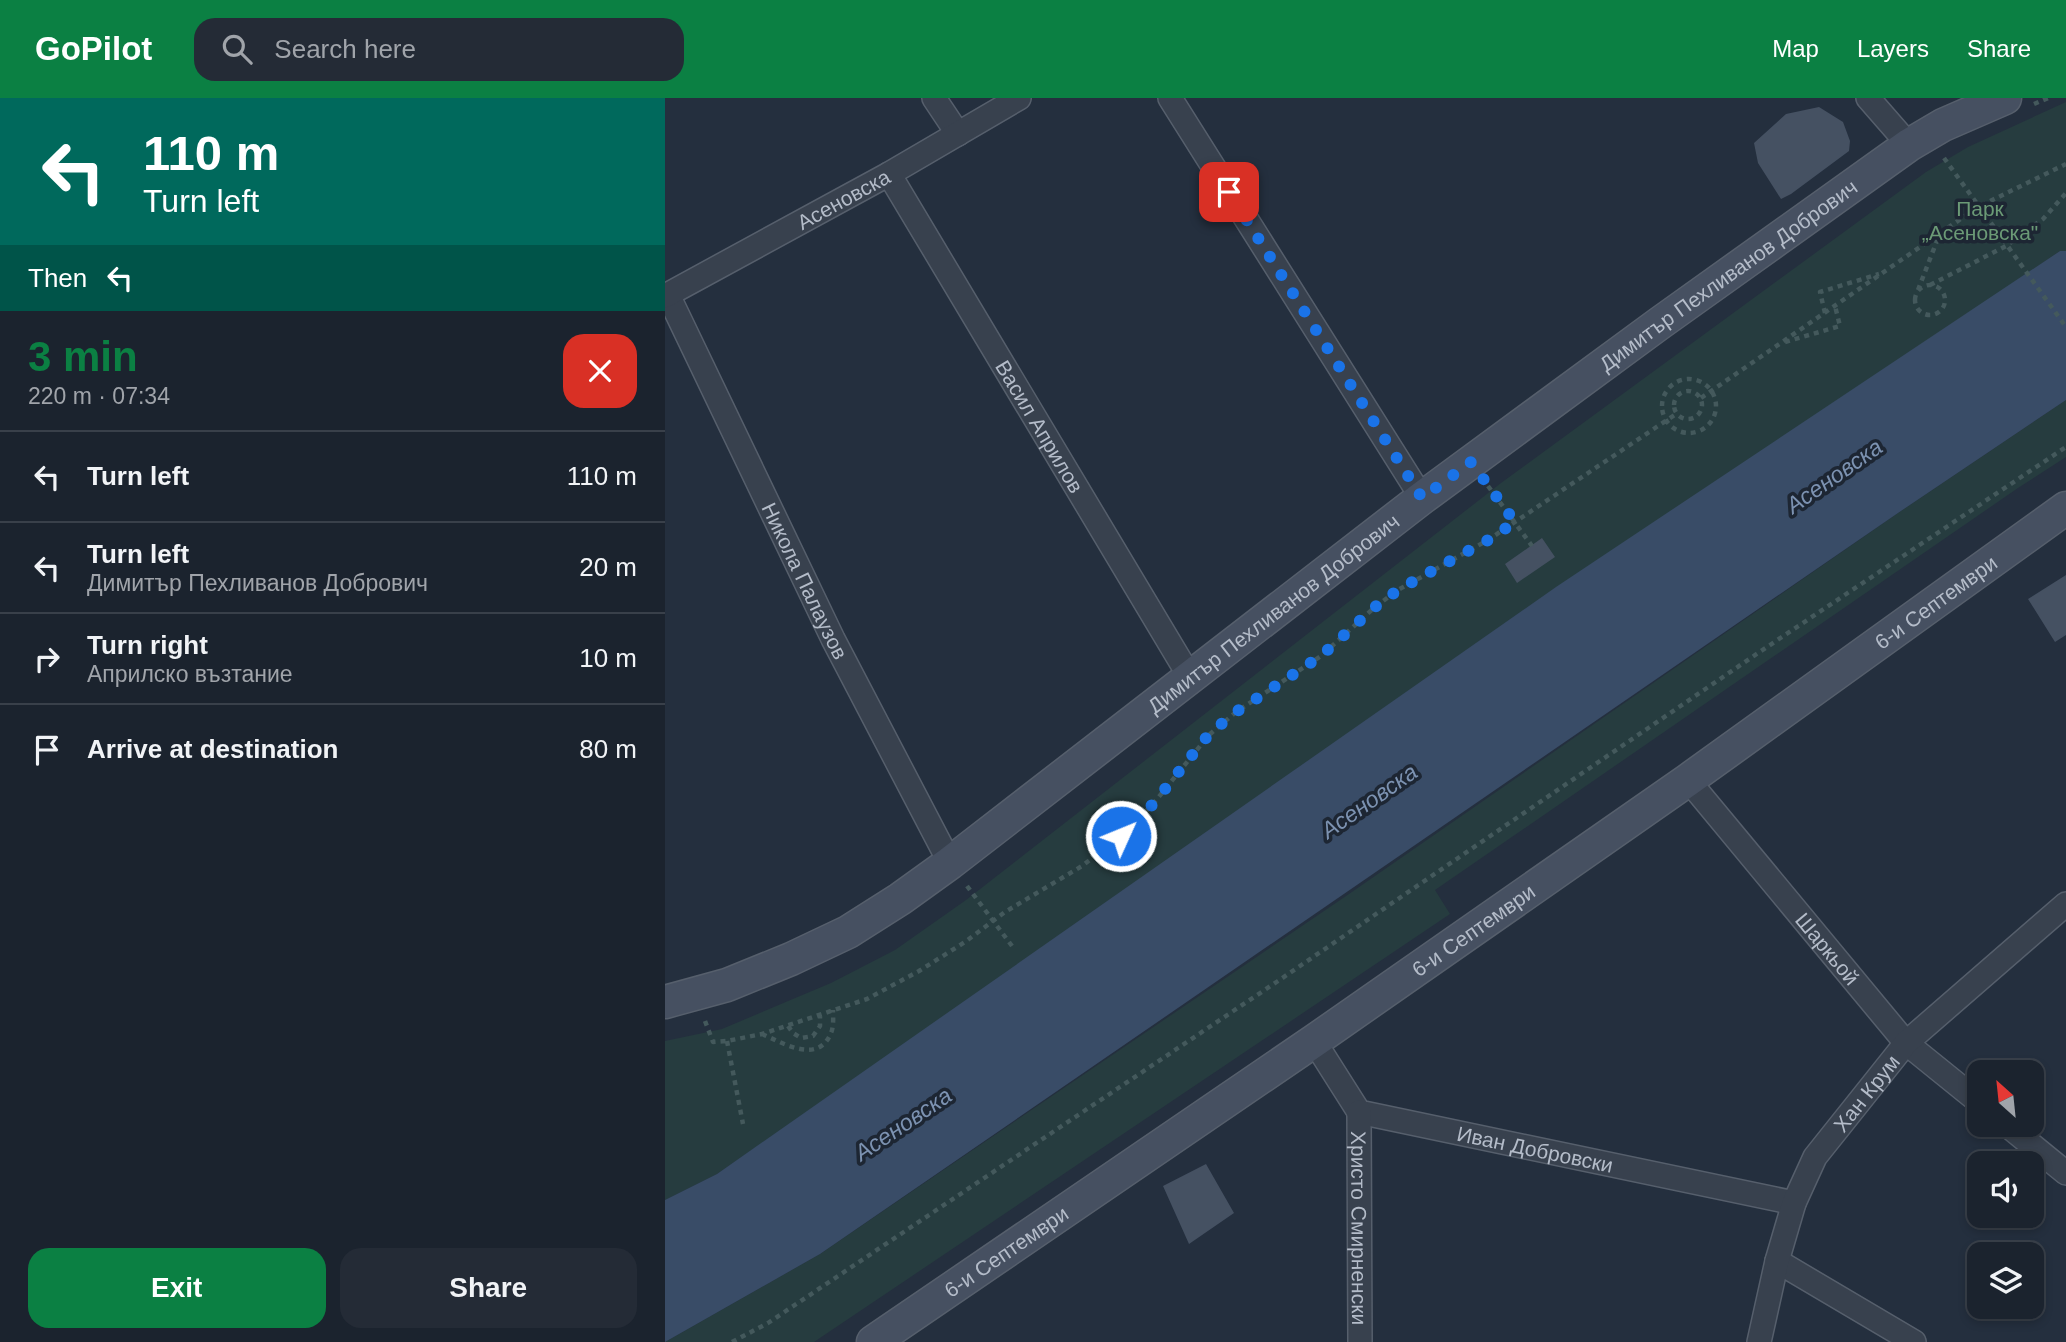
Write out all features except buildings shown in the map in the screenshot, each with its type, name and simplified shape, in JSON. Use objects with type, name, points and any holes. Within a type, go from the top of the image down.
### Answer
[{"type":"main road","name":"Димитър Пехливанов Добрович","points":[[679,998],[727,985],[791,959],[848,932],[900,899],[1422,498],[1660,323],[1918,139],[2005,98]]},
{"type":"main road","name":"6-и Септември","points":[[873,1342],[1314,1041],[1688,780],[2066,508]]},
{"type":"street","points":[[934,98],[958,134]]},
{"type":"street","name":"Асеновска","points":[[666,296],[889,174],[1019,98]]},
{"type":"street","points":[[1170,98],[1422,498]]},
{"type":"street","points":[[1868,98],[1918,139]]},
{"type":"street","name":"Васил Априлов","points":[[889,174],[1190,677]]},
{"type":"street","name":"Никола Палаузов","points":[[666,296],[833,639],[950,863]]},
{"type":"street","name":"Шаркьой","points":[[1688,780],[1906,1042],[1967,1092]]},
{"type":"street","name":"Хан Крум","points":[[1759,1342],[1777,1261],[1794,1203],[1815,1157],[1906,1042],[2066,904]]},
{"type":"street","points":[[1314,1041],[1359,1112]]},
{"type":"street","name":"Иван Добровски","points":[[1359,1112],[1794,1203]]},
{"type":"street","name":"Христо Смирненски","points":[[1359,1112],[1360,1342]]},
{"type":"street","points":[[2023,1138],[2066,1173]]},
{"type":"street","points":[[1777,1261],[1914,1342]]},
{"type":"path","points":[[1918,139],[1978,207],[2066,327]]},
{"type":"path","points":[[1701,398],[1978,207],[2066,164]]},
{"type":"path","points":[[1918,291],[2006,246],[2043,219],[2066,193]]},
{"type":"path","points":[[1930,285],[1940,289],[1944,297],[1943,307],[1936,314],[1926,314],[1918,309],[1915,300],[1940,233]]},
{"type":"path","points":[[1825,313],[1820,292],[1883,273]]},
{"type":"path","points":[[1781,344],[1840,326],[1835,306]]},
{"type":"path","points":[[1687,378],[1705,384],[1711,390],[1716,407],[1710,422],[1704,428],[1696,432],[1679,432],[1666,421],[1661,403],[1669,386],[1687,378]]},
{"type":"path","points":[[1693,391],[1701,398],[1703,407],[1694,418],[1684,419],[1676,414],[1674,400],[1680,393],[1693,391]]},
{"type":"path","points":[[679,998],[713,1042],[727,1041],[762,1034],[867,999],[919,971],[993,921],[1083,866],[1121,836],[1153,804],[1209,734],[1236,712],[1321,656],[1398,590],[1488,540],[1676,414]]},
{"type":"path","points":[[732,1342],[768,1323],[1231,1013],[1761,651],[2066,447]]},
{"type":"path","points":[[1471,462],[1532,546]]},
{"type":"path","points":[[950,863],[1015,950]]},
{"type":"path","points":[[762,1034],[806,1051],[825,1042],[832,1031],[833,1010]]},
{"type":"path","points":[[788,1026],[801,1038],[813,1036],[820,1026],[820,1015]]},
{"type":"path","points":[[727,1041],[743,1124]]},
{"type":"green space","name":"Парк „Асеновска\"","points":[[2066,102],[2066,251],[2060,251],[717,1174],[665,1200],[665,1041],[722,1029],[831,983],[895,950],[966,900],[1501,483],[1926,172],[1968,147]]},
{"type":"green space","points":[[2066,400],[2066,457],[1435,890],[1450,914],[814,1342],[665,1342],[820,1254],[1349,894],[1898,513]]},
{"type":"water","points":[[2060,251],[2066,251],[2066,400],[820,1254],[665,1342],[665,1200],[717,1174],[1556,587]]},
{"type":"route","points":[[1121,836],[1153,804],[1209,734],[1236,712],[1321,656],[1398,590],[1515,522],[1471,462],[1422,498],[1229,192]]}]
